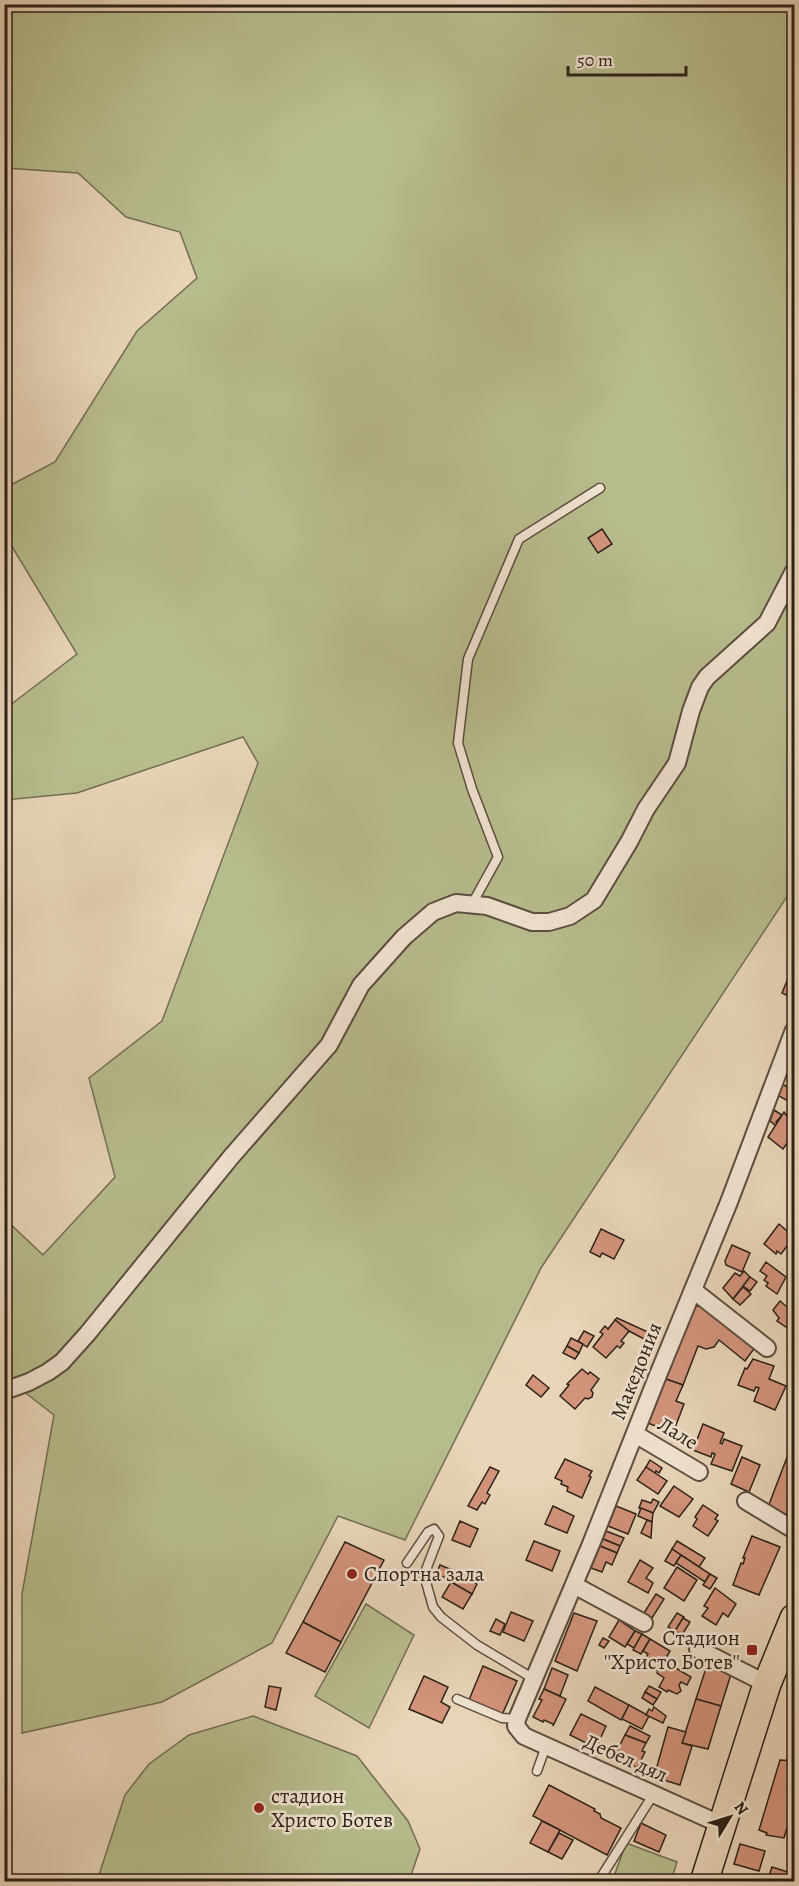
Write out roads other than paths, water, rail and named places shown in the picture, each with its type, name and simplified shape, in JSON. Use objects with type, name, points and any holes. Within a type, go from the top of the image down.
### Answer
[{"type":"main road","points":[[704,1881],[767,1684],[795,1618]]},
{"type":"street","points":[[7,1392],[48,1372],[62,1362],[88,1333],[231,1157],[329,1045],[361,985],[404,937],[433,912],[456,903],[472,904],[487,906],[532,922],[549,922],[570,916],[594,900],[629,842],[646,808],[677,763],[700,687],[707,677],[767,623],[795,571]]},
{"type":"street","name":"Македония","points":[[517,1723],[729,1202],[795,1030]]},
{"type":"street","points":[[693,1290],[767,1348]]},
{"type":"street","name":"Лале","points":[[635,1434],[699,1472]]},
{"type":"street","points":[[746,1500],[795,1530]]},
{"type":"street","points":[[574,1585],[644,1623]]},
{"type":"street","points":[[698,1649],[767,1684]]},
{"type":"street","name":"Дебел дял","points":[[517,1723],[524,1736],[722,1825]]},
{"type":"lane","points":[[472,904],[498,857],[472,789],[458,743],[468,660],[519,539],[600,488]]},
{"type":"lane","points":[[407,1563],[428,1532],[434,1530],[439,1536],[424,1575],[433,1607],[441,1617],[477,1645],[534,1679]]},
{"type":"lane","points":[[457,1699],[517,1723]]},
{"type":"lane","points":[[537,1771],[546,1746]]},
{"type":"lane","points":[[598,1881],[653,1795]]},
{"type":"place","name":"Спортна зала","points":[[352,1574]]},
{"type":"place","name":"Стадион ''Христо Ботев''","points":[[752,1650]]},
{"type":"place","name":"стадион Христо Ботев","points":[[259,1808]]}]
